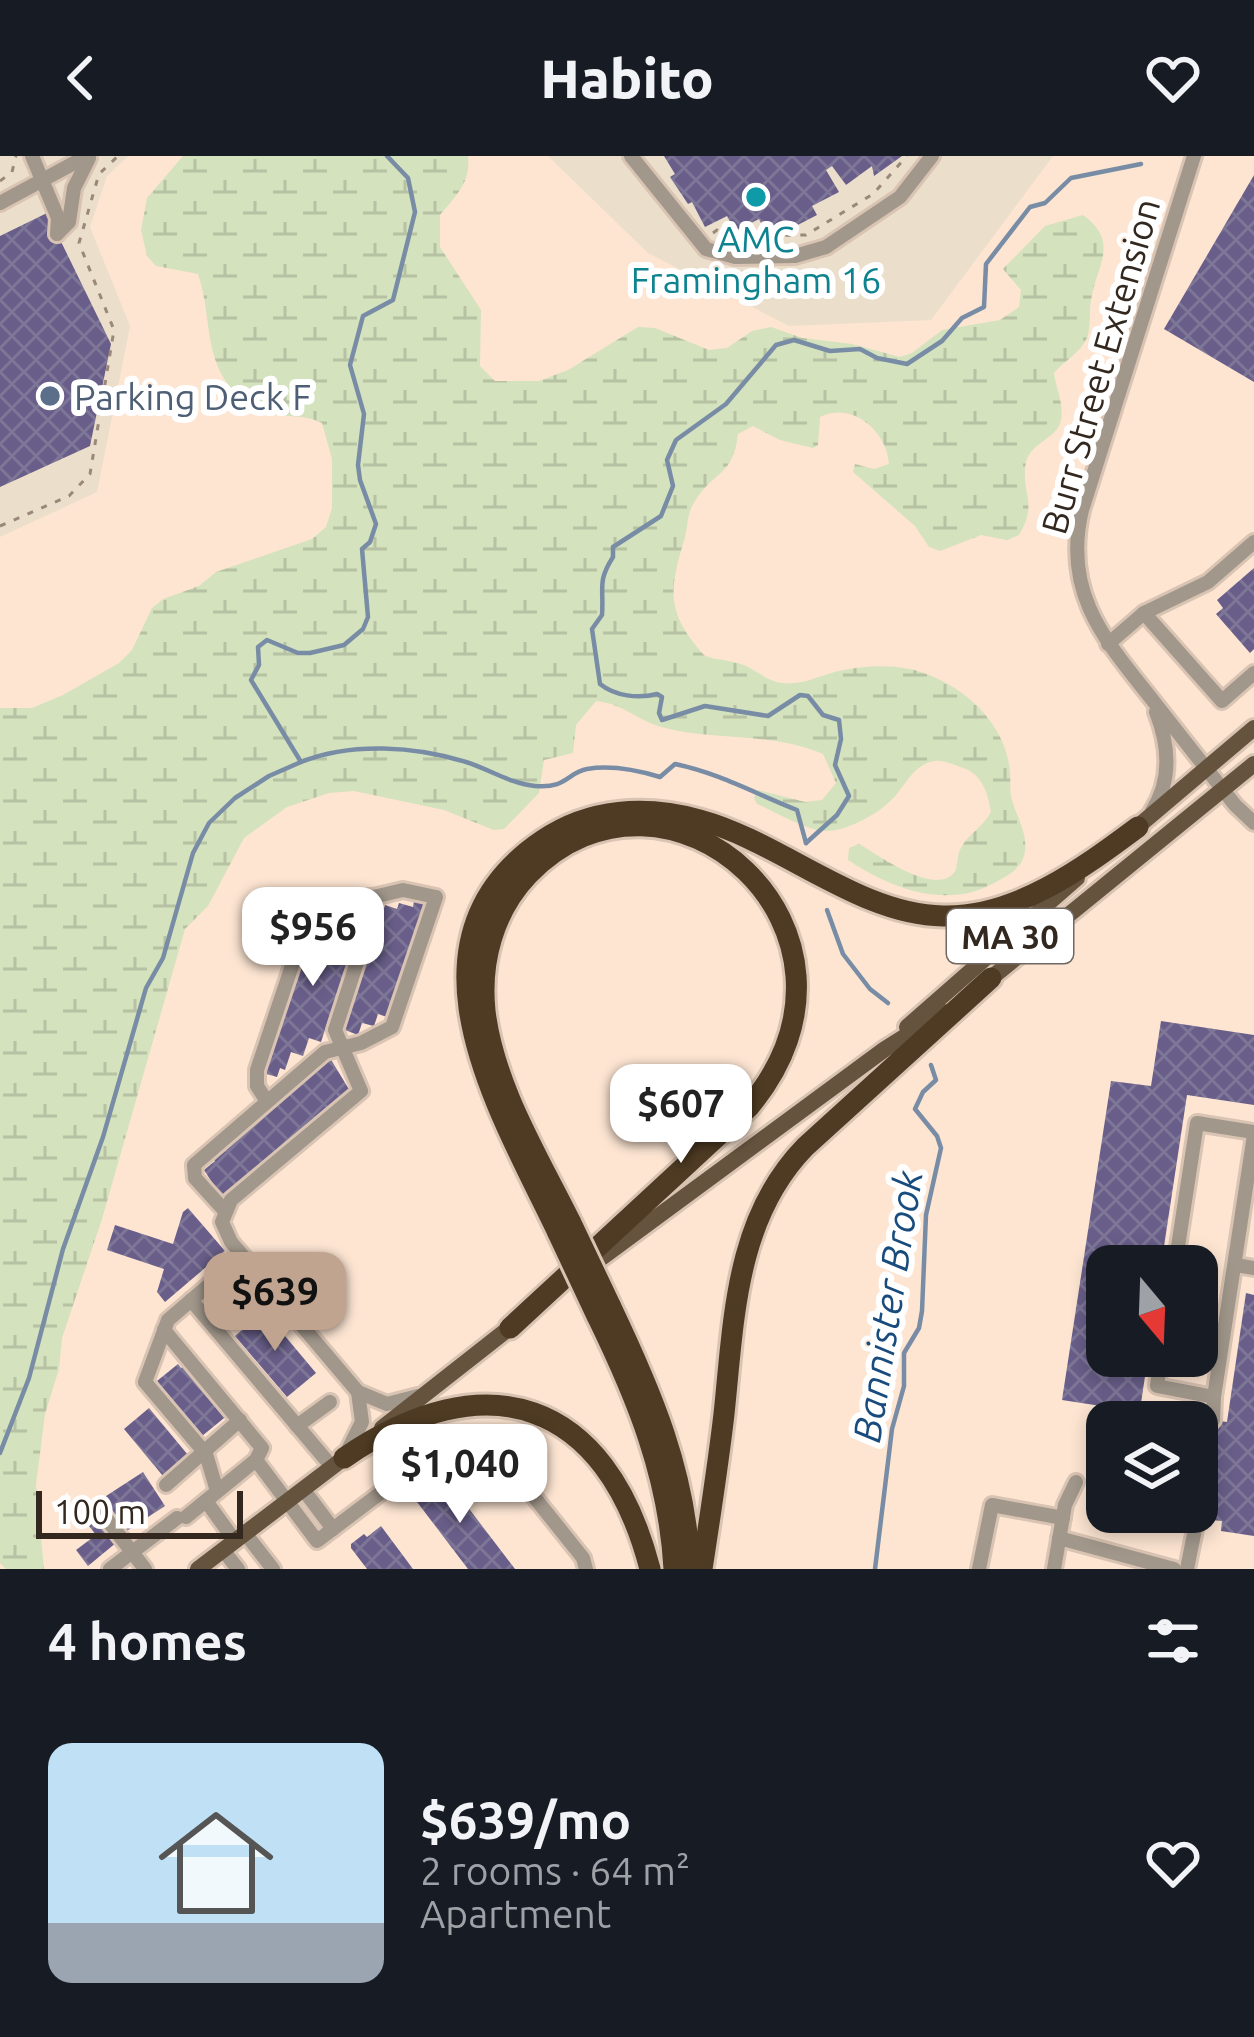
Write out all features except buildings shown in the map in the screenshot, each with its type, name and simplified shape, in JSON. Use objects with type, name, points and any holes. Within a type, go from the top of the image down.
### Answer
[{"type":"highway","points":[[690,1569],[683,1500],[668,1438],[487,1083],[467,1006],[470,949],[481,913],[507,872],[540,842],[568,825],[629,811],[673,814],[737,833],[891,907],[951,916],[978,914],[1020,899],[1086,863],[1138,826]]},
{"type":"highway","points":[[510,1328],[749,1107],[769,1080],[789,1038],[796,974],[779,914],[739,863],[681,833],[621,830],[568,845],[520,883],[490,941],[484,994],[494,1054],[564,1228]]},
{"type":"highway","points":[[703,1569],[737,1291],[749,1240],[763,1207],[781,1175],[805,1147],[991,978]]},
{"type":"highway","points":[[604,1311],[655,1451],[674,1569]]},
{"type":"highway","points":[[338,1462],[388,1430],[438,1409],[489,1404],[530,1412],[568,1431],[606,1468],[629,1507],[650,1569]]},
{"type":"main road","name":"MA 30","points":[[885,1049],[955,982],[1254,728]]},
{"type":"main road","name":"MA 30","points":[[198,1569],[510,1328],[885,1049],[991,978],[1254,764]]},
{"type":"street","points":[[32,156],[58,221],[57,234],[68,225],[74,188],[89,156]]},
{"type":"street","points":[[0,203],[89,156]]},
{"type":"street","points":[[632,156],[706,249],[735,257],[795,256],[826,248],[900,197],[932,156]]},
{"type":"street","name":"Burr Street Extension","points":[[1194,156],[1080,520],[1076,551],[1080,581],[1097,628],[1254,823]]},
{"type":"street","points":[[1108,644],[1144,613],[1208,582],[1254,542]]},
{"type":"street","points":[[1144,613],[1222,701],[1254,674]]},
{"type":"street","points":[[1138,826],[1160,797],[1167,762],[1161,727],[1145,692]]},
{"type":"street","points":[[224,1210],[194,1178],[192,1168],[325,1052],[361,1043],[394,1024],[436,897],[408,890],[315,908],[308,914],[257,1070],[257,1086],[266,1100]]},
{"type":"street","points":[[191,1300],[297,1426],[338,1462],[362,1422],[358,1393],[231,1242],[222,1222],[224,1210],[360,1094],[362,1084],[335,1030],[371,919],[369,897]]},
{"type":"street","points":[[1178,1245],[1197,1123],[1254,1133],[1214,1401]]},
{"type":"street","points":[[1236,1265],[1254,1268]]},
{"type":"street","points":[[230,1267],[171,1317],[146,1382],[203,1451],[212,1496],[234,1541],[238,1569]]},
{"type":"street","points":[[110,1569],[256,1460],[260,1445],[164,1330]]},
{"type":"street","points":[[1158,1377],[1157,1386],[1214,1396]]},
{"type":"street","points":[[358,1393],[387,1404],[433,1388]]},
{"type":"street","points":[[297,1426],[329,1402]]},
{"type":"street","points":[[166,1485],[240,1420]]},
{"type":"street","points":[[256,1460],[316,1541],[435,1452],[492,1448],[518,1473],[585,1561],[586,1569]]},
{"type":"street","points":[[1054,1569],[1063,1518],[1076,1482]]},
{"type":"street","points":[[303,1489],[333,1528]]},
{"type":"street","points":[[979,1569],[992,1505],[1063,1518]]},
{"type":"street","points":[[100,1509],[146,1569]]},
{"type":"street","points":[[1187,1569],[1194,1533]]},
{"type":"street","points":[[1059,1538],[1174,1569]]},
{"type":"street","points":[[234,1541],[273,1569]]},
{"type":"path","points":[[0,181],[12,172],[16,156]]},
{"type":"path","points":[[0,526],[75,492],[90,474],[114,330],[108,307],[81,255],[81,234],[99,174],[118,156]]},
{"type":"path","points":[[709,238],[716,230],[727,236],[806,235],[873,194],[894,176],[907,156]]},
{"type":"shaded area","points":[[0,156],[128,156],[107,176],[90,227],[130,326],[97,492],[0,537]]},
{"type":"shaded area","points":[[548,156],[1053,156],[931,320],[789,326],[648,253]]},
{"type":"green space","points":[[183,156],[468,156],[465,181],[440,215],[440,247],[481,310],[480,366],[495,381],[539,381],[568,370],[638,327],[655,328],[709,350],[727,348],[752,331],[771,327],[802,338],[852,344],[900,357],[942,330],[1000,320],[1019,307],[1021,290],[1003,269],[1045,226],[1083,215],[1101,235],[1103,254],[1087,338],[1054,373],[1061,402],[1059,426],[1026,462],[1028,514],[1019,535],[1007,540],[981,535],[940,551],[929,547],[915,526],[853,472],[855,464],[874,469],[889,464],[875,430],[855,416],[832,413],[820,417],[818,445],[813,448],[780,440],[753,426],[738,434],[727,466],[690,510],[674,586],[677,613],[705,656],[741,664],[782,683],[859,667],[898,667],[923,672],[962,693],[985,715],[1002,742],[1011,796],[1025,837],[1020,865],[976,891],[938,895],[900,887],[848,860],[849,848],[859,844],[919,876],[932,880],[953,874],[959,851],[991,812],[983,785],[963,768],[942,761],[927,763],[875,813],[842,828],[818,830],[757,804],[754,798],[758,790],[805,802],[822,800],[836,783],[823,754],[785,742],[665,728],[596,701],[576,725],[573,753],[544,760],[539,793],[504,829],[494,830],[444,810],[354,791],[329,793],[287,807],[244,838],[208,906],[185,929],[102,1219],[62,1338],[59,1369],[45,1414],[36,1485],[44,1569],[6,1569],[0,1563],[0,708],[32,708],[119,663],[132,650],[152,608],[163,599],[199,586],[216,572],[312,539],[326,527],[332,508],[332,459],[322,423],[264,412],[239,396],[217,365],[198,274],[156,266],[147,256],[141,230],[147,198]]},
{"type":"waterway","name":"Bannister Brook","points":[[387,156],[408,178],[415,212],[393,300],[363,316],[350,365],[364,414],[360,480],[376,524],[362,549],[368,617],[363,629],[344,645],[310,653],[267,640],[258,647],[259,665],[251,680],[301,762],[341,751],[405,750],[475,765],[535,786],[561,783],[596,768],[660,777],[675,764],[797,810],[806,843]]},
{"type":"waterway","points":[[806,843],[837,815],[849,796],[835,765],[841,739],[839,720],[823,715],[808,696],[800,695],[768,716],[705,706],[662,720],[662,697],[657,694],[627,695],[600,684],[592,629],[602,615],[603,579],[613,547],[661,516],[673,486],[667,460],[676,440],[726,404],[776,345],[794,340],[830,351],[860,349],[907,364],[942,341],[962,318],[984,307],[986,264],[1030,207],[1045,203],[1071,178],[1141,164]]},
{"type":"waterway","points":[[0,1453],[29,1378],[63,1249],[103,1137],[146,988],[163,958],[193,853],[209,823],[235,798],[301,762]]},
{"type":"waterway","name":"Bannister Brook","points":[[827,910],[843,954],[870,989],[888,1003]]},
{"type":"waterway","name":"Bannister Brook","points":[[875,1569],[892,1429],[904,1386],[904,1353],[919,1328],[922,1311],[926,1215],[941,1148],[915,1109],[936,1080],[931,1065]]},
{"type":"place","name":"AMC Framingham 16","points":[[756,197]]},
{"type":"place","name":"Parking Deck F","points":[[50,396]]}]
